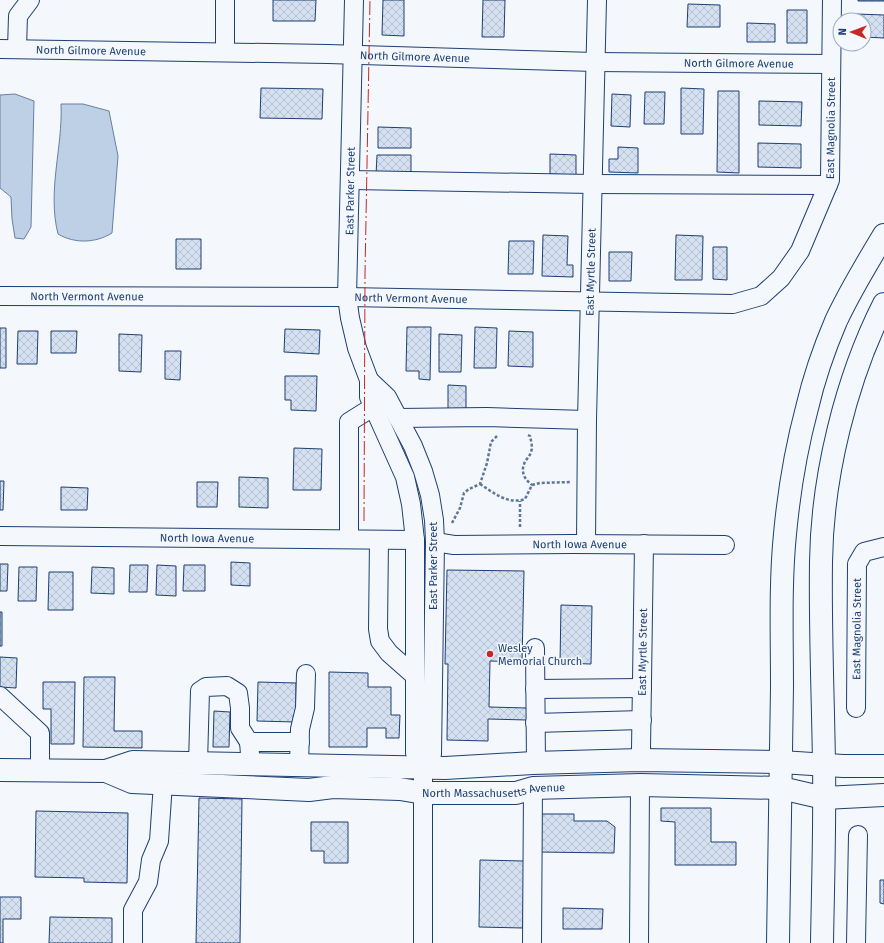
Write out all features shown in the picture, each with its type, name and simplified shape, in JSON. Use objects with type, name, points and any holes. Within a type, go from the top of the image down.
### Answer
[{"type":"main road","points":[[778,943],[783,576],[785,535],[796,457],[807,408],[836,321],[884,235]]},
{"type":"main road","points":[[822,943],[824,764],[821,561],[824,510],[832,461],[844,411],[858,364],[884,304]]},
{"type":"main road","name":"North Massachusetts Avenue","points":[[0,770],[106,771],[133,762],[445,768],[536,763],[640,760],[781,762],[843,766],[884,766]]},
{"type":"main road","name":"North Massachusetts Avenue","points":[[106,771],[132,782],[309,790],[333,787],[400,788],[424,793],[516,793],[533,788],[640,785],[781,788],[824,798],[884,795]]},
{"type":"street","points":[[9,49],[18,16],[30,0]]},
{"type":"street","points":[[225,0],[225,52]]},
{"type":"street","name":"East Parker Street","points":[[354,0],[348,297],[350,318],[357,348],[369,380],[368,397],[404,477],[411,504],[415,540],[415,753],[423,767],[424,793],[423,943]]},
{"type":"street","name":"East Myrtle Street","points":[[586,544],[587,420],[597,0]]},
{"type":"street","name":"East Magnolia Street","points":[[800,251],[830,180],[832,0]]},
{"type":"street","name":"North Gilmore Avenue","points":[[9,49],[225,52],[595,62],[831,64]]},
{"type":"street","points":[[351,180],[592,184],[828,185]]},
{"type":"street","name":"North Vermont Avenue","points":[[0,296],[348,297],[732,304],[761,296],[781,278],[800,251]]},
{"type":"street","name":"East Parker Street","points":[[369,380],[387,397],[413,446],[423,471],[430,495],[434,520],[432,754],[423,767]]},
{"type":"street","points":[[349,539],[349,422],[373,407]]},
{"type":"street","points":[[398,418],[488,417],[587,420]]},
{"type":"street","name":"North Iowa Avenue","points":[[0,536],[415,540]]},
{"type":"street","points":[[379,540],[378,629],[380,640],[389,652],[415,676]]},
{"type":"street","name":"North Iowa Avenue","points":[[434,542],[454,545],[725,545]]},
{"type":"street","name":"East Myrtle Street","points":[[640,760],[642,720],[644,544]]},
{"type":"street","name":"East Magnolia Street","points":[[856,708],[858,564],[864,552],[884,547]]},
{"type":"street","points":[[535,648],[536,763]]},
{"type":"street","points":[[298,765],[300,729],[305,708],[306,674]]},
{"type":"street","points":[[198,763],[200,692],[206,687],[227,686],[238,693],[240,728],[249,742],[250,764]]},
{"type":"street","points":[[535,689],[642,688]]},
{"type":"street","points":[[0,696],[40,733],[40,770]]},
{"type":"street","points":[[535,723],[642,720]]},
{"type":"street","points":[[249,742],[300,742]]},
{"type":"street","points":[[132,943],[133,910],[148,882],[151,860],[159,841],[163,783]]},
{"type":"street","points":[[638,943],[640,785]]},
{"type":"street","points":[[532,943],[533,788]]},
{"type":"street","points":[[856,943],[858,835]]},
{"type":"path","points":[[452,523],[460,508],[464,493],[480,484],[488,463],[491,442],[500,433]]},
{"type":"path","points":[[526,435],[530,436],[532,442],[531,452],[523,467],[523,474],[525,480],[532,485]]},
{"type":"path","points":[[480,484],[498,496],[514,502],[525,499],[532,485],[540,483],[574,482]]},
{"type":"path","points":[[520,501],[520,527]]},
{"type":"water","points":[[15,94],[34,101],[31,227],[24,239],[15,238],[11,197],[0,188],[0,95]]},
{"type":"water","points":[[61,104],[83,104],[109,111],[118,156],[112,233],[99,239],[78,241],[58,234],[54,201],[60,137]]},
{"type":"building","points":[[273,0],[316,0],[315,21],[273,21]]},
{"type":"building","points":[[383,0],[404,0],[404,36],[382,35]]},
{"type":"building","points":[[483,0],[505,0],[504,37],[482,37]]},
{"type":"building","points":[[884,0],[884,1],[858,1]]},
{"type":"building","points":[[688,4],[720,5],[720,27],[687,27]]},
{"type":"building","points":[[787,10],[807,10],[807,43],[787,43]]},
{"type":"building","points":[[872,15],[884,15],[884,38],[872,37]]},
{"type":"building","points":[[747,23],[775,24],[775,42],[747,42]]},
{"type":"building","points":[[261,88],[323,89],[322,119],[260,118]]},
{"type":"building","points":[[681,88],[704,89],[703,134],[681,134]]},
{"type":"building","points":[[718,91],[739,91],[739,173],[717,172]]},
{"type":"building","points":[[645,92],[665,92],[664,124],[644,124]]},
{"type":"building","points":[[612,94],[631,95],[630,127],[611,126]]},
{"type":"building","points":[[759,101],[802,102],[801,126],[759,125]]},
{"type":"building","points":[[378,127],[411,128],[411,148],[378,148]]},
{"type":"building","points":[[758,143],[801,144],[801,168],[758,167]]},
{"type":"building","points":[[618,147],[638,148],[638,173],[609,172],[609,159],[618,159]]},
{"type":"building","points":[[550,154],[576,155],[576,175],[550,174]]},
{"type":"building","points":[[377,155],[411,155],[411,175],[376,175]]},
{"type":"building","points":[[543,235],[568,236],[567,265],[573,265],[573,277],[542,276]]},
{"type":"building","points":[[676,235],[703,236],[702,280],[675,280]]},
{"type":"building","points":[[176,239],[201,239],[201,269],[176,269]]},
{"type":"building","points":[[509,241],[534,241],[533,274],[508,274]]},
{"type":"building","points":[[713,247],[727,247],[727,280],[713,279]]},
{"type":"building","points":[[609,252],[632,252],[631,281],[609,281]]},
{"type":"building","points":[[407,327],[431,327],[430,380],[419,379],[419,371],[406,371]]},
{"type":"building","points":[[475,327],[497,328],[496,368],[474,368]]},
{"type":"building","points":[[0,328],[6,328],[6,368],[0,368]]},
{"type":"building","points":[[285,329],[320,330],[319,354],[284,352]]},
{"type":"building","points":[[18,331],[38,331],[37,364],[17,364]]},
{"type":"building","points":[[51,331],[77,331],[76,353],[51,353]]},
{"type":"building","points":[[509,331],[533,332],[533,367],[508,366]]},
{"type":"building","points":[[119,334],[142,335],[141,372],[119,371]]},
{"type":"building","points":[[439,334],[462,335],[461,372],[439,372]]},
{"type":"building","points":[[165,351],[181,351],[180,380],[165,379]]},
{"type":"building","points":[[285,376],[317,376],[316,411],[291,410],[291,400],[285,400]]},
{"type":"building","points":[[448,385],[466,386],[466,412],[448,412]]},
{"type":"building","points":[[294,448],[322,449],[321,490],[293,490]]},
{"type":"building","points":[[239,477],[268,478],[268,508],[239,507]]},
{"type":"building","points":[[0,481],[4,481],[3,510],[0,510]]},
{"type":"building","points":[[197,482],[218,482],[217,507],[197,507]]},
{"type":"building","points":[[61,487],[88,488],[87,510],[61,510]]},
{"type":"building","points":[[231,562],[250,563],[250,586],[231,585]]},
{"type":"building","points":[[0,564],[8,564],[7,591],[0,591]]},
{"type":"building","points":[[130,565],[148,565],[147,592],[129,592]]},
{"type":"building","points":[[157,565],[176,566],[176,596],[156,595]]},
{"type":"building","points":[[184,565],[205,565],[205,591],[183,591]]},
{"type":"building","points":[[19,567],[37,567],[36,601],[18,601]]},
{"type":"building","points":[[92,567],[114,568],[114,594],[91,593]]},
{"type":"building","points":[[447,570],[524,571],[522,662],[490,661],[489,707],[527,708],[527,720],[488,719],[488,741],[447,740],[448,664],[445,664]]},
{"type":"building","points":[[49,572],[73,572],[73,610],[48,610]]},
{"type":"building","points":[[561,605],[592,606],[591,664],[560,663]]},
{"type":"building","points":[[0,612],[2,612],[2,646],[0,646]]},
{"type":"building","points":[[0,657],[17,658],[16,688],[0,687]]},
{"type":"building","points":[[329,672],[368,673],[368,687],[391,687],[391,715],[400,715],[399,738],[386,738],[386,728],[367,728],[367,747],[329,747]]},
{"type":"building","points":[[84,677],[115,677],[114,731],[142,731],[142,748],[83,747]]},
{"type":"building","points":[[43,682],[75,682],[74,744],[51,744],[51,709],[43,709]]},
{"type":"building","points":[[258,682],[296,683],[296,722],[257,721]]},
{"type":"building","points":[[214,711],[230,712],[229,747],[213,747]]},
{"type":"building","points":[[199,798],[242,799],[240,943],[196,943]]},
{"type":"building","points":[[661,808],[711,808],[711,842],[736,842],[736,865],[675,865],[675,822],[661,821]]},
{"type":"building","points":[[36,811],[128,813],[127,883],[84,882],[84,878],[35,877]]},
{"type":"building","points":[[539,814],[574,814],[574,821],[607,821],[615,827],[614,853],[538,852]]},
{"type":"building","points":[[311,822],[348,822],[348,863],[324,863],[324,851],[311,851]]},
{"type":"building","points":[[480,860],[524,861],[523,928],[479,927]]},
{"type":"building","points":[[880,880],[884,880],[884,904],[880,903]]},
{"type":"building","points":[[0,897],[21,897],[21,919],[3,919],[3,943],[0,943]]},
{"type":"building","points":[[563,908],[603,909],[602,929],[563,929]]},
{"type":"building","points":[[50,917],[112,918],[112,943],[49,943]]},
{"type":"power","points":[[364,521],[365,274],[370,0]]},
{"type":"place","name":"Wesley Memorial Church","points":[[490,654]]}]
